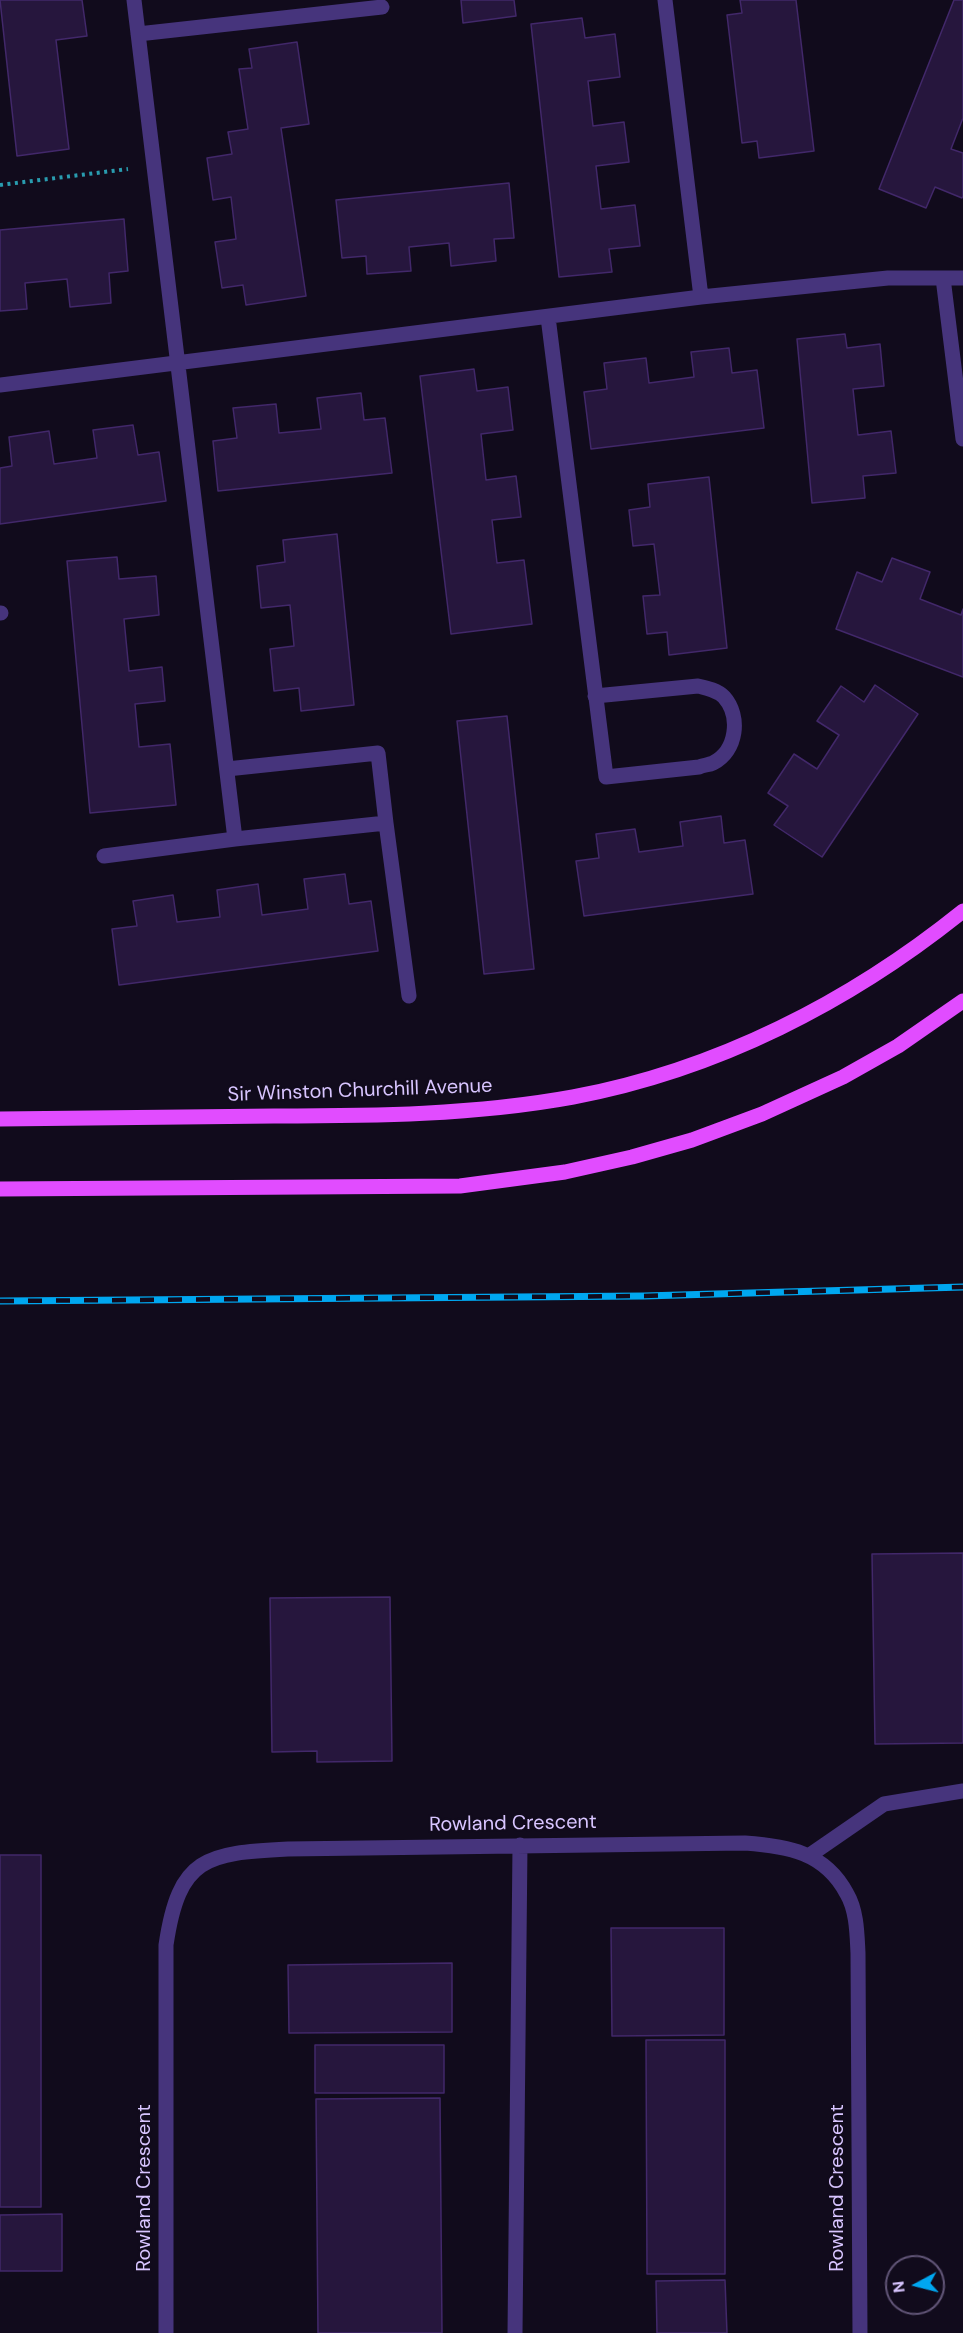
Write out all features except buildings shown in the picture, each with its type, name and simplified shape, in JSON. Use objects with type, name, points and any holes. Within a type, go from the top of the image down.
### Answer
[{"type":"main road","name":"Sir Winston Churchill Avenue","points":[[0,1119],[387,1116],[504,1107],[574,1096],[682,1068],[729,1051],[802,1017],[861,985],[920,946],[963,911]]},
{"type":"main road","points":[[0,1189],[460,1186],[565,1172],[692,1140],[762,1114],[843,1077],[898,1046],[963,1001]]},
{"type":"street","points":[[134,0],[235,839]]},
{"type":"street","points":[[664,0],[701,297]]},
{"type":"street","points":[[138,34],[382,7]]},
{"type":"street","points":[[0,385],[701,297],[888,278],[963,278]]},
{"type":"street","points":[[943,278],[963,439]]},
{"type":"street","points":[[548,316],[595,696],[606,777],[699,766],[714,762],[728,750],[735,731],[732,714],[724,697],[713,690],[698,686],[595,696]]},
{"type":"street","points":[[227,769],[378,753],[409,996]]},
{"type":"street","points":[[104,856],[386,823]]},
{"type":"street","points":[[810,1855],[884,1804],[963,1791]]},
{"type":"street","name":"Rowland Crescent","points":[[166,2333],[166,1945],[171,1914],[183,1884],[201,1864],[224,1855],[252,1851],[745,1843],[780,1846],[810,1855],[828,1869],[848,1895],[855,1923],[859,1965],[860,2333]]},
{"type":"street","points":[[515,2333],[520,1845]]},
{"type":"path","points":[[0,185],[131,169]]},
{"type":"railway","points":[[0,1301],[644,1296],[963,1287]]}]
